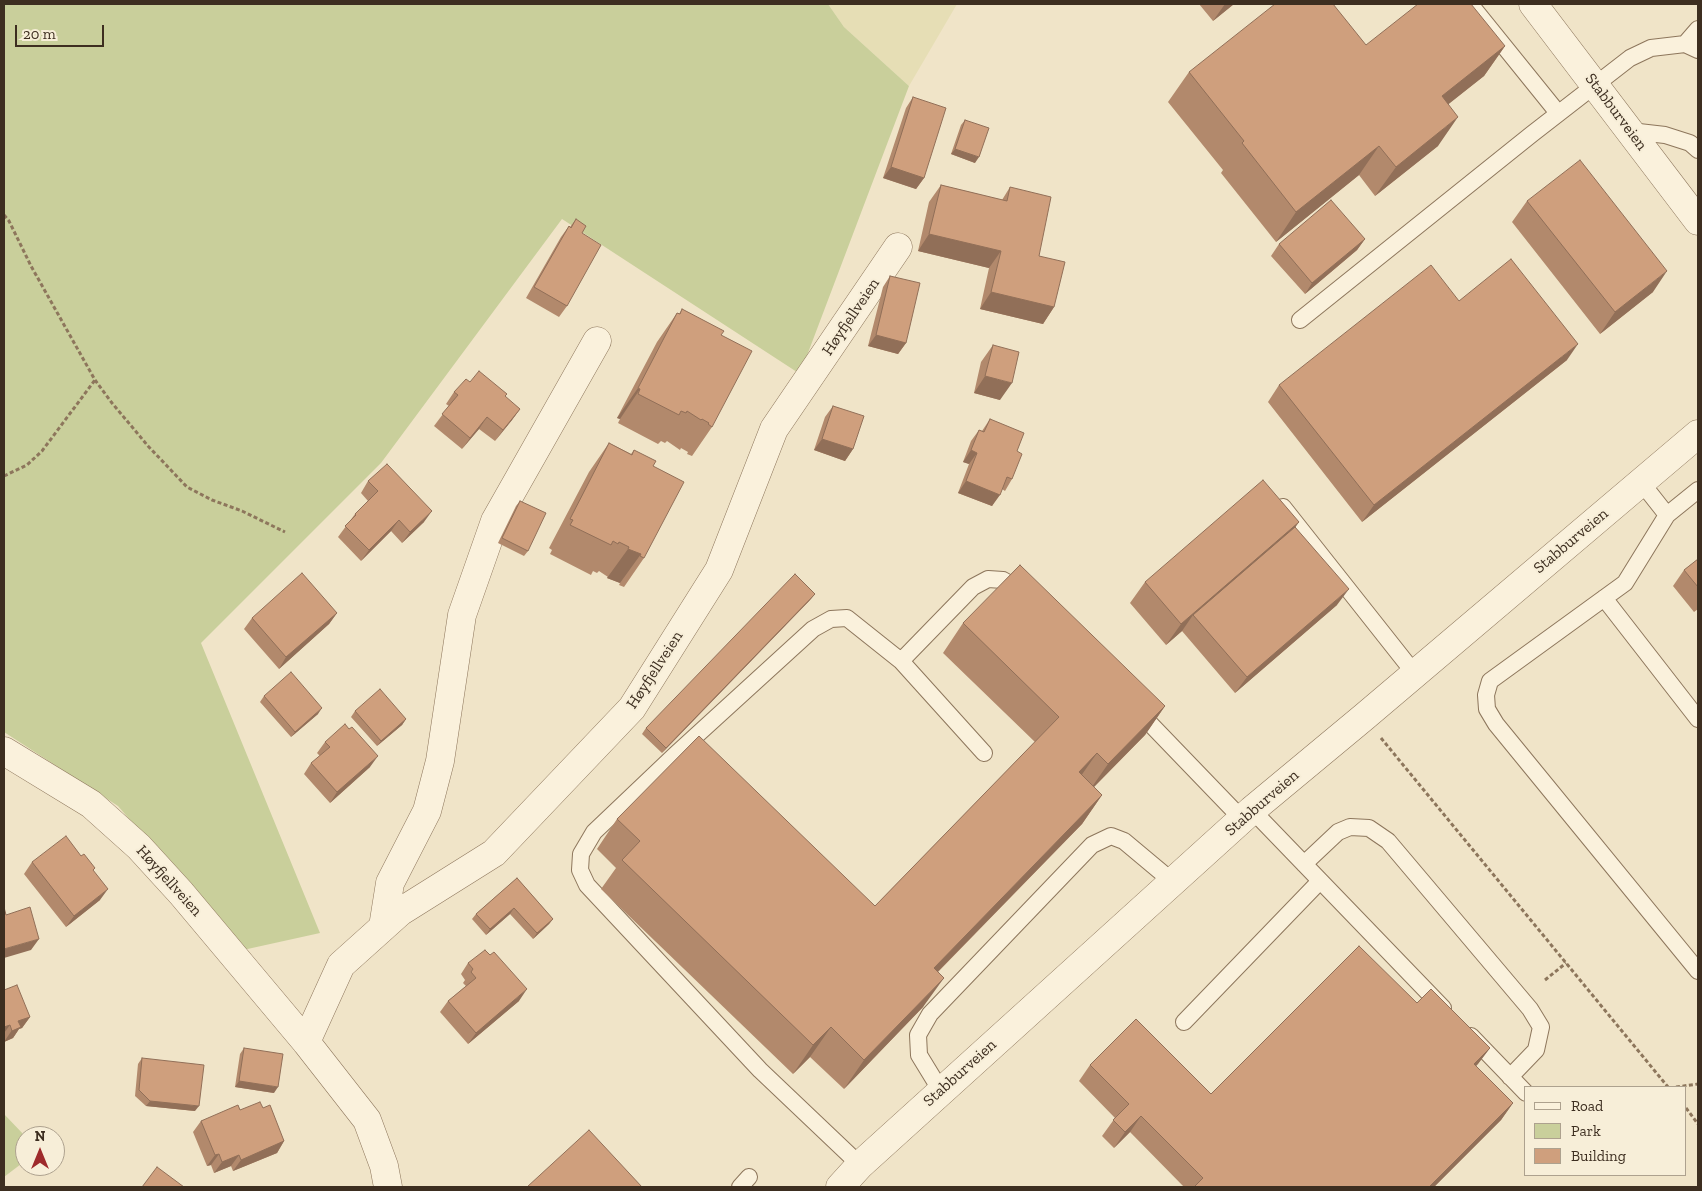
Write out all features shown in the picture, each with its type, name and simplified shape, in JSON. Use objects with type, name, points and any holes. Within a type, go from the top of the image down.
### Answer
[{"type":"street","name":"Stabburveien","points":[[1533,4],[1698,221]]},
{"type":"street","name":"Høyfjellveien","points":[[306,1042],[341,965],[400,912],[494,852],[632,708],[718,570],[774,429],[898,247]]},
{"type":"street","points":[[384,927],[390,882],[426,811],[440,761],[462,615],[495,521],[597,341]]},
{"type":"street","name":"Stabburveien","points":[[840,1187],[860,1165],[1247,815],[1698,434]]},
{"type":"street","name":"Høyfjellveien","points":[[4,751],[91,804],[139,847],[181,893],[306,1042],[367,1120],[384,1166],[388,1187]]},
{"type":"lane","points":[[1470,4],[1558,113]]},
{"type":"lane","points":[[1300,320],[1558,113],[1630,58],[1651,48],[1692,47],[1698,29]]},
{"type":"lane","points":[[1630,131],[1665,134],[1690,143],[1698,150]]},
{"type":"lane","points":[[1642,482],[1667,515]]},
{"type":"lane","points":[[1698,490],[1667,515],[1625,582],[1490,681],[1486,695],[1487,709],[1496,724],[1698,971]]},
{"type":"lane","points":[[1272,494],[1416,674]]},
{"type":"lane","points":[[901,661],[973,587],[988,579],[1002,580],[1022,589],[1036,604]]},
{"type":"lane","points":[[1604,598],[1698,719]]},
{"type":"lane","points":[[860,1165],[760,1070],[587,884],[580,870],[582,854],[594,832],[676,754],[812,629],[831,619],[847,618],[901,661],[984,753]]},
{"type":"lane","points":[[1125,697],[1247,815],[1304,864],[1524,1091]]},
{"type":"lane","points":[[1304,864],[1338,832],[1350,827],[1369,828],[1388,841],[1530,1009],[1541,1027],[1536,1050],[1510,1077]]},
{"type":"lane","points":[[941,1091],[919,1055],[918,1035],[930,1014],[1092,845],[1111,836],[1124,841],[1173,882]]},
{"type":"lane","points":[[1184,1022],[1320,881]]},
{"type":"path","points":[[4,215],[96,380],[112,403],[148,446],[187,487],[285,532]]},
{"type":"path","points":[[4,476],[27,464],[42,451],[96,380]]},
{"type":"path","points":[[1364,717],[1667,1086]]},
{"type":"path","points":[[1545,980],[1566,963]]},
{"type":"path","points":[[1683,1086],[1698,1084]]},
{"type":"path","points":[[1687,1109],[1698,1124]]},
{"type":"shaded area","points":[[828,4],[957,4],[909,86],[844,27]]},
{"type":"green space","points":[[4,4],[828,4],[844,27],[909,86],[800,374],[562,219],[381,463],[201,643],[320,933],[243,950],[118,806],[4,732]]},
{"type":"green space","points":[[4,1114],[15,1126],[15,1169],[4,1177]]},
{"type":"building","points":[[1275,4],[1333,4],[1366,45],[1418,4],[1471,4],[1505,46],[1442,96],[1458,117],[1396,167],[1379,146],[1296,212],[1242,143],[1244,141],[1189,72]]},
{"type":"building","points":[[913,97],[946,108],[924,178],[891,167]]},
{"type":"building","points":[[965,120],[989,128],[979,157],[955,149]]},
{"type":"building","points":[[1580,160],[1667,271],[1615,312],[1527,201]]},
{"type":"building","points":[[941,185],[1007,201],[1010,187],[1051,197],[1039,256],[1065,262],[1054,307],[991,292],[1001,251],[929,234]]},
{"type":"building","points":[[1331,200],[1365,239],[1312,283],[1279,244]]},
{"type":"building","points":[[576,219],[586,226],[582,233],[601,245],[567,306],[534,287],[569,226],[571,228]]},
{"type":"building","points":[[1511,259],[1578,344],[1374,505],[1279,385],[1431,265],[1459,301]]},
{"type":"building","points":[[890,276],[920,283],[906,343],[876,335]]},
{"type":"building","points":[[682,309],[724,331],[721,335],[752,351],[712,427],[709,423],[687,411],[686,413],[681,411],[679,415],[638,394],[640,389],[638,388],[677,313],[680,314]]},
{"type":"building","points":[[993,345],[1019,352],[1012,383],[985,376]]},
{"type":"building","points":[[479,371],[507,394],[505,396],[520,409],[503,430],[487,417],[470,438],[442,414],[458,395],[454,392],[466,379],[470,382]]},
{"type":"building","points":[[833,406],[864,416],[853,449],[822,439]]},
{"type":"building","points":[[990,419],[1024,433],[1017,451],[1022,454],[1012,479],[1007,477],[1000,495],[966,481],[977,453],[971,450],[979,430],[984,432]]},
{"type":"building","points":[[609,443],[632,455],[634,450],[656,461],[653,466],[684,482],[644,558],[640,556],[641,554],[628,549],[629,547],[619,542],[618,544],[613,541],[611,545],[570,525],[573,520],[570,519]]},
{"type":"building","points":[[387,464],[432,511],[410,532],[399,520],[369,550],[345,526],[378,491],[368,481]]},
{"type":"building","points":[[1263,480],[1299,522],[1181,624],[1145,582]]},
{"type":"building","points":[[520,501],[546,513],[528,551],[502,538]]},
{"type":"building","points":[[1295,527],[1349,589],[1247,677],[1193,615]]},
{"type":"building","points":[[1698,559],[1698,587],[1684,570]]},
{"type":"building","points":[[1020,565],[1165,706],[1108,764],[1097,753],[1079,772],[1102,795],[934,968],[944,978],[864,1060],[831,1027],[813,1045],[622,860],[640,841],[617,819],[699,736],[875,906],[1059,717],[963,623]]},
{"type":"building","points":[[302,573],[337,613],[286,657],[252,618]]},
{"type":"building","points":[[795,574],[815,594],[666,748],[646,728]]},
{"type":"building","points":[[291,672],[322,708],[295,732],[264,696]]},
{"type":"building","points":[[380,689],[406,719],[381,741],[355,711]]},
{"type":"building","points":[[345,724],[349,729],[352,727],[378,756],[337,792],[311,763],[330,747],[325,742]]},
{"type":"building","points":[[66,836],[81,856],[84,854],[95,868],[93,870],[108,889],[74,916],[32,862]]},
{"type":"building","points":[[517,878],[553,919],[537,933],[514,908],[490,929],[476,914]]},
{"type":"building","points":[[4,907],[6,915],[30,907],[39,939],[4,949]]},
{"type":"building","points":[[1359,946],[1417,1003],[1431,989],[1490,1048],[1474,1064],[1513,1103],[1429,1187],[1194,1187],[1203,1178],[1141,1116],[1125,1132],[1113,1120],[1129,1104],[1090,1065],[1136,1019],[1211,1094]]},
{"type":"building","points":[[485,950],[490,955],[494,952],[527,989],[476,1033],[448,1001],[476,978],[471,972],[473,969],[468,963]]},
{"type":"building","points":[[17,985],[30,1017],[18,1021],[21,1027],[12,1031],[10,1025],[4,1027],[4,990]]},
{"type":"building","points":[[244,1048],[283,1054],[278,1087],[239,1081]]},
{"type":"building","points":[[142,1058],[204,1065],[199,1106],[150,1101],[139,1090]]},
{"type":"building","points":[[260,1102],[263,1108],[270,1105],[284,1141],[241,1160],[239,1155],[222,1162],[219,1154],[215,1155],[201,1121],[238,1105],[240,1110]]},
{"type":"building","points":[[589,1130],[642,1187],[527,1187]]},
{"type":"building","points":[[157,1167],[184,1187],[142,1187]]}]
